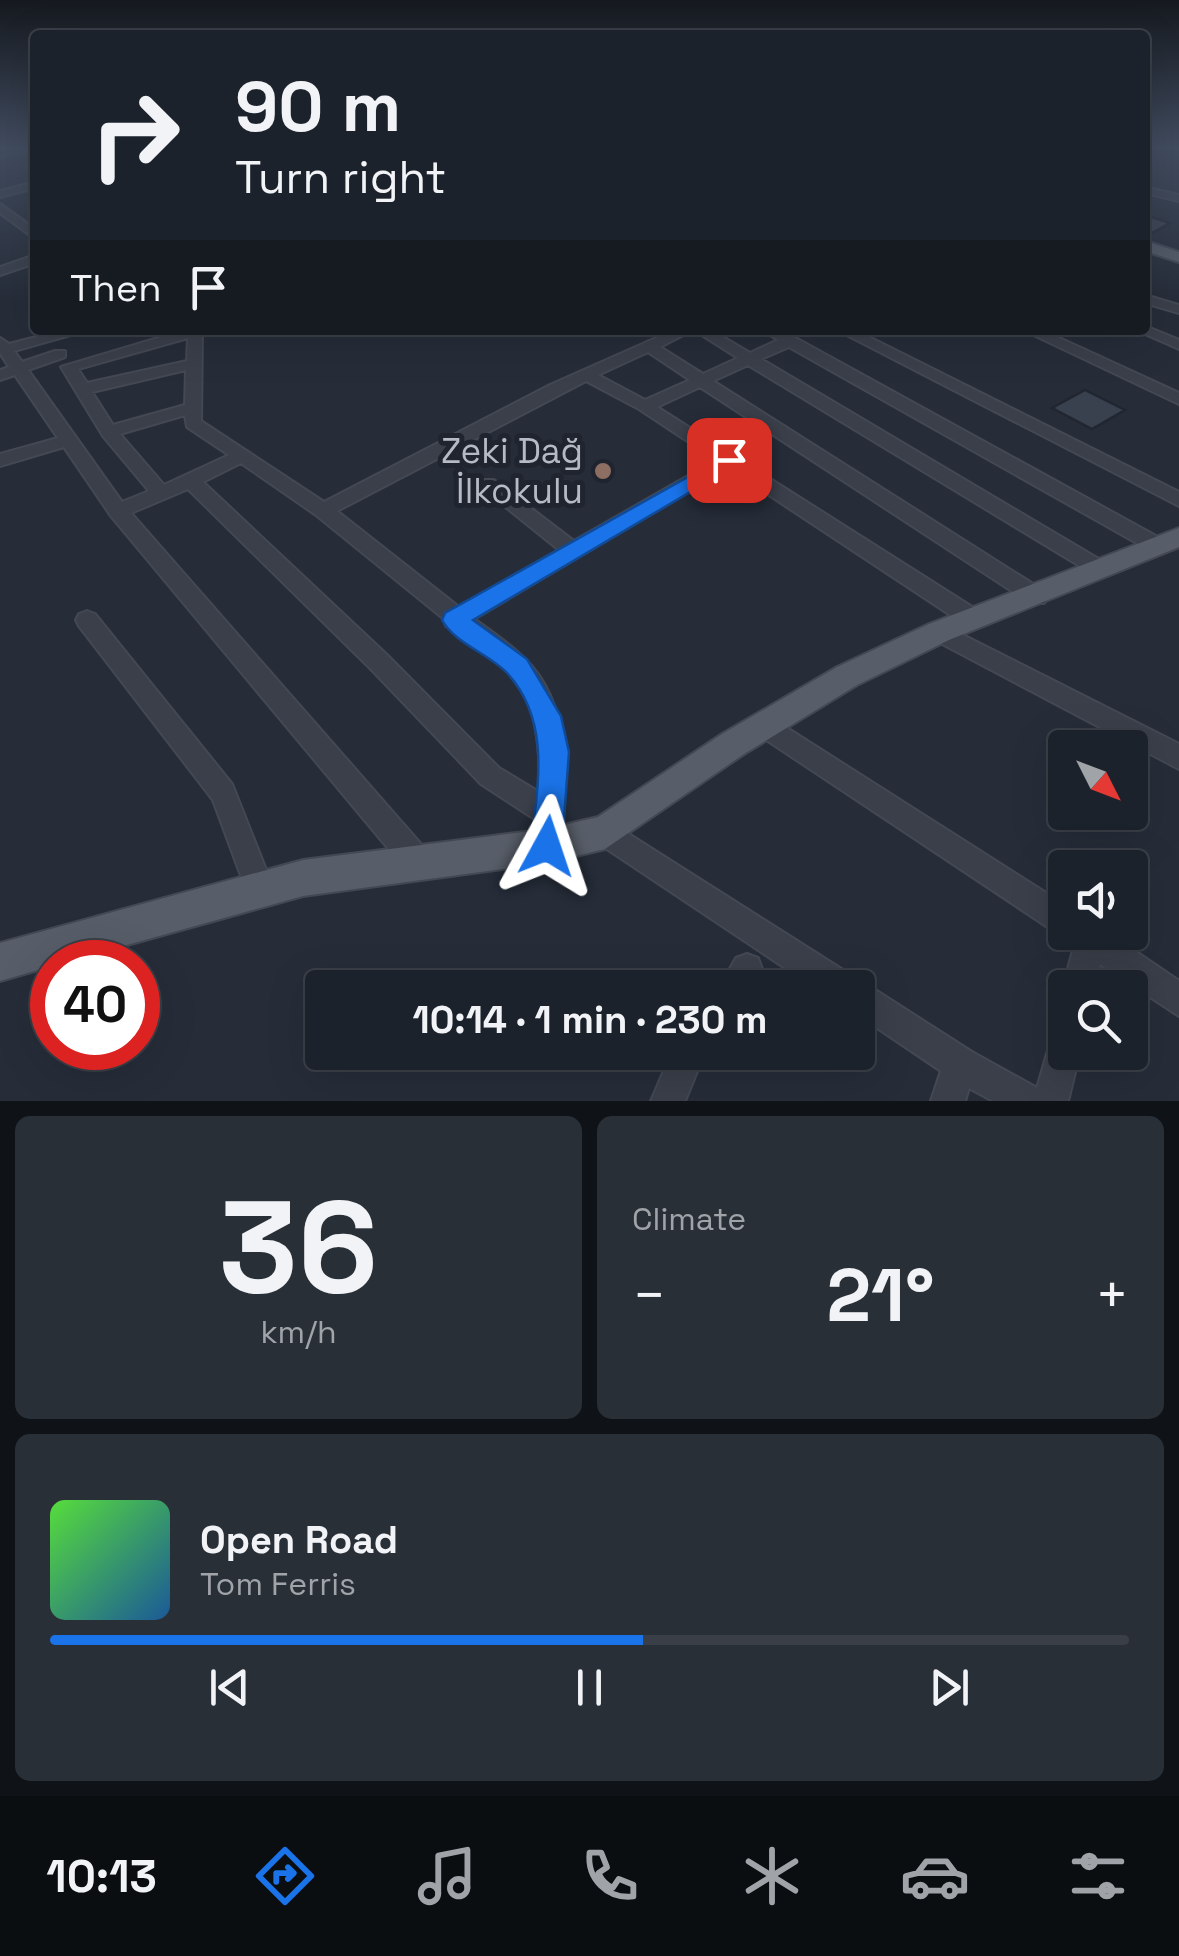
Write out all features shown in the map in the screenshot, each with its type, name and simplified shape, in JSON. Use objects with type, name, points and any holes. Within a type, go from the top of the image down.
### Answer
[{"type":"main road","points":[[1150,245],[1179,254]]},
{"type":"main road","points":[[0,962],[303,878],[417,862],[548,830],[605,832],[765,725],[847,676],[972,618],[1037,597],[1169,542]]},
{"type":"street","points":[[0,208],[30,231]]},
{"type":"street","points":[[14,220],[30,215]]},
{"type":"street","points":[[0,271],[30,261]]},
{"type":"street","points":[[1150,300],[1177,307]]},
{"type":"street","points":[[1150,333],[1179,345]]},
{"type":"street","points":[[61,335],[2,346],[9,372],[118,511],[417,862]]},
{"type":"street","points":[[9,372],[176,335]]},
{"type":"street","points":[[194,335],[190,408],[194,423],[323,510],[454,620],[518,666],[547,716],[555,752],[548,830]]},
{"type":"street","points":[[323,510],[586,374],[674,335]]},
{"type":"street","points":[[709,335],[1100,570]]},
{"type":"street","points":[[779,335],[1169,542]]},
{"type":"street","points":[[854,335],[1179,500]]},
{"type":"street","points":[[1041,335],[1179,399]]},
{"type":"street","points":[[50,338],[109,432],[161,493]]},
{"type":"street","points":[[645,406],[789,341]]},
{"type":"street","points":[[648,346],[705,378],[1037,597]]},
{"type":"street","points":[[83,390],[194,364]]},
{"type":"street","points":[[586,374],[645,406],[972,618]]},
{"type":"street","points":[[109,432],[190,408]]},
{"type":"street","points":[[0,460],[66,441]]},
{"type":"street","points":[[118,511],[191,482],[240,456]]},
{"type":"street","points":[[454,620],[570,549],[729,460]]},
{"type":"street","points":[[191,482],[366,648],[548,830]]},
{"type":"street","points":[[488,484],[570,549]]},
{"type":"street","points":[[86,620],[223,793],[260,890]]},
{"type":"street","points":[[939,632],[1179,757]]},
{"type":"street","points":[[765,725],[1048,911]]},
{"type":"street","points":[[605,832],[816,970]]},
{"type":"street","points":[[1107,950],[1179,1000]]},
{"type":"street","points":[[875,1008],[960,1064],[1028,1101]]},
{"type":"street","points":[[948,1101],[960,1064]]},
{"type":"street","points":[[668,1101],[682,1070]]},
{"type":"street","points":[[1051,1101],[1059,1070]]},
{"type":"building","points":[[1150,217],[1170,223],[1150,234]]},
{"type":"building","points":[[1085,390],[1125,410],[1092,429],[1052,408]]},
{"type":"place","name":"Zeki Dağ İlkokulu","points":[[603,471]]},
{"type":"route","points":[[547,846],[555,752],[547,716],[518,666],[454,620],[570,549],[729,460]]}]
